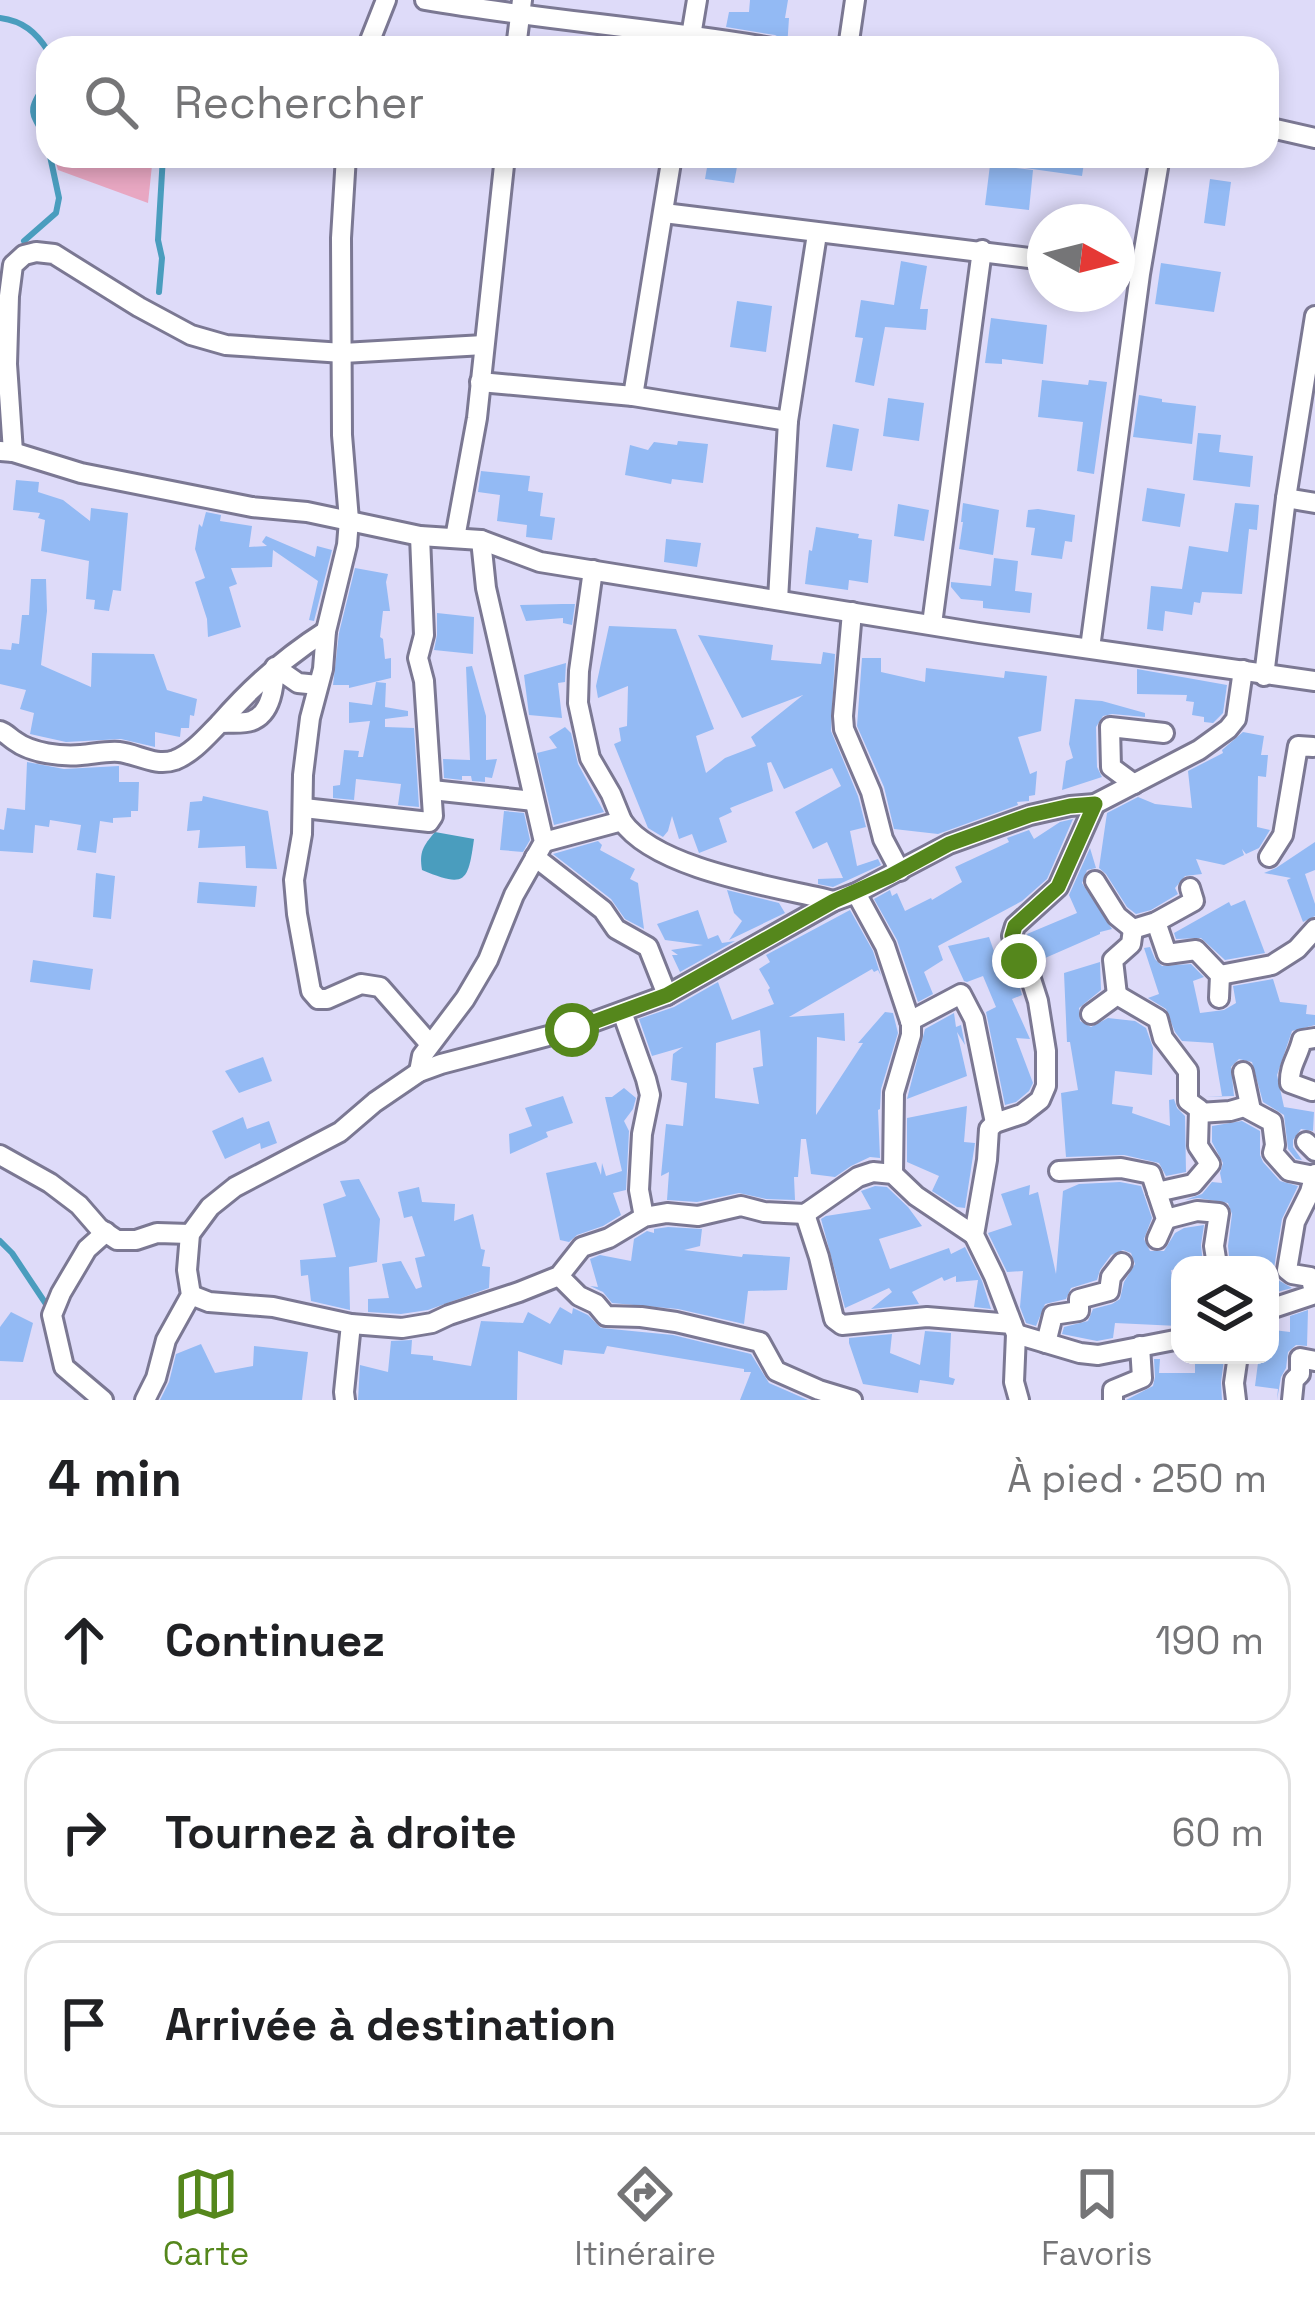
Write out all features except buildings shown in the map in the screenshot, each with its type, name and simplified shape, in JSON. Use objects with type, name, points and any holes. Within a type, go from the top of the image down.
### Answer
[{"type":"street","points":[[372,36],[386,0]]},
{"type":"street","points":[[425,0],[521,8],[664,36]]},
{"type":"street","points":[[691,36],[698,0]]},
{"type":"street","points":[[850,36],[855,0]]},
{"type":"street","points":[[1279,130],[1315,138]]},
{"type":"street","points":[[345,168],[340,238],[342,435],[350,520],[310,718],[294,880],[297,914],[311,991],[318,999],[362,984],[380,987],[429,1043]]},
{"type":"street","points":[[455,538],[480,382],[504,168]]},
{"type":"street","points":[[633,396],[670,168]]},
{"type":"street","points":[[1090,648],[1158,168]]},
{"type":"street","points":[[664,213],[1027,257]]},
{"type":"street","points":[[778,600],[788,422],[817,233]]},
{"type":"street","points":[[932,624],[982,250]]},
{"type":"street","points":[[484,345],[343,353],[226,345],[190,334],[54,254],[36,252],[13,265],[7,451],[81,473],[252,507],[350,520],[419,536],[482,539],[541,562],[1315,681]]},
{"type":"street","points":[[1135,273],[1140,274]]},
{"type":"street","points":[[1264,676],[1315,316]]},
{"type":"street","points":[[480,382],[633,396],[788,422]]},
{"type":"street","points":[[1286,498],[1315,503]]},
{"type":"street","points":[[304,808],[429,822],[433,816],[424,681],[418,658],[424,635],[419,536]]},
{"type":"street","points":[[419,1072],[429,1043],[465,999],[488,960],[514,895],[540,849],[534,801],[486,588],[482,539]]},
{"type":"street","points":[[593,570],[578,703],[590,758],[630,833],[679,862],[834,901]]},
{"type":"street","points":[[852,612],[844,729],[900,871]]},
{"type":"street","points":[[275,667],[326,631]]},
{"type":"street","points":[[275,667],[298,683],[318,685]]},
{"type":"street","points":[[0,731],[17,743],[52,754],[126,752],[144,761],[173,761],[220,723],[251,721],[264,712],[273,691],[275,667]]},
{"type":"street","points":[[145,1400],[166,1340],[191,1295],[190,1234],[210,1207],[235,1187],[340,1132],[419,1072],[572,1030],[667,995],[834,901],[949,844],[1030,815],[1095,804],[1134,784],[1228,729],[1239,711],[1243,670]]},
{"type":"street","points":[[1134,784],[1111,767],[1110,727],[1165,733]]},
{"type":"street","points":[[1269,856],[1283,836],[1298,746],[1314,745]]},
{"type":"street","points":[[432,790],[534,801]]},
{"type":"street","points":[[974,1235],[989,1129],[1022,1114],[1040,1100],[1046,1086],[1038,1001],[1012,936],[1015,926],[1058,887],[1095,804]]},
{"type":"street","points":[[540,849],[622,821]]},
{"type":"street","points":[[540,849],[603,910],[616,929],[648,947],[667,995]]},
{"type":"street","points":[[1095,881],[1117,916],[1132,928]]},
{"type":"street","points":[[1132,928],[1156,922],[1194,901],[1190,888]]},
{"type":"street","points":[[856,892],[885,946],[910,1021],[911,1034],[894,1093],[893,1174]]},
{"type":"street","points":[[1156,922],[1167,954],[1196,950],[1220,975],[1219,998]]},
{"type":"street","points":[[1117,995],[1113,960],[1131,944],[1132,928]]},
{"type":"street","points":[[1220,975],[1272,964],[1298,949],[1315,928]]},
{"type":"street","points":[[910,1021],[962,994],[974,1018],[995,1123]]},
{"type":"street","points":[[1091,1014],[1117,995]]},
{"type":"street","points":[[1117,995],[1159,1019],[1163,1038],[1188,1071],[1188,1100],[1199,1109],[1198,1146],[1210,1164],[1193,1184],[1157,1192]]},
{"type":"street","points":[[622,1012],[650,1096],[639,1190],[644,1217]]},
{"type":"street","points":[[1312,1091],[1291,1084],[1289,1067],[1302,1040],[1315,1038]]},
{"type":"street","points":[[1243,1072],[1250,1110]]},
{"type":"street","points":[[1199,1113],[1250,1110],[1272,1122],[1274,1153],[1289,1171],[1315,1175],[1295,1222],[1287,1270],[1310,1277],[1315,1294],[1279,1307]]},
{"type":"street","points":[[0,1155],[50,1183],[118,1240],[157,1233],[190,1234]]},
{"type":"street","points":[[1059,1171],[1121,1168],[1151,1174],[1166,1219],[1157,1239]]},
{"type":"street","points":[[191,1295],[209,1302],[273,1307],[351,1324],[402,1328],[432,1323],[560,1276],[582,1247],[609,1238],[644,1217],[698,1216],[741,1206],[805,1214],[865,1174],[893,1174],[916,1196],[974,1235],[1014,1329],[1014,1382],[1019,1400]]},
{"type":"street","points":[[1166,1219],[1197,1211],[1219,1213],[1216,1256]]},
{"type":"street","points":[[805,1214],[834,1319],[842,1325],[948,1317],[1014,1329],[1046,1343],[1098,1355],[1171,1341]]},
{"type":"street","points":[[103,1400],[64,1367],[52,1316],[87,1249],[106,1232]]},
{"type":"street","points":[[1046,1343],[1053,1315],[1079,1311],[1079,1299],[1109,1291],[1111,1277],[1122,1263]]},
{"type":"street","points":[[560,1276],[606,1316],[641,1316],[760,1342],[776,1371],[852,1400]]},
{"type":"street","points":[[345,1400],[351,1324]]},
{"type":"street","points":[[1113,1400],[1113,1390],[1142,1378],[1140,1346]]},
{"type":"street","points":[[1292,1400],[1300,1358],[1315,1361]]},
{"type":"street","points":[[1236,1400],[1237,1364]]},
{"type":"shaded area","points":[[152,168],[148,203],[58,170]]},
{"type":"water","points":[[435,832],[474,839],[462,878],[447,879],[422,870],[423,850]]},
{"type":"waterway","points":[[0,18],[37,36]]},
{"type":"waterway","points":[[36,100],[36,119]]},
{"type":"waterway","points":[[24,241],[56,213],[59,198],[53,168]]},
{"type":"waterway","points":[[159,292],[162,168]]},
{"type":"waterway","points":[[0,1241],[48,1307]]},
{"type":"route","points":[[572,1030],[667,995],[834,901],[949,844],[1030,815],[1095,804],[1058,887],[1015,926],[1012,936],[1019,961]]}]
